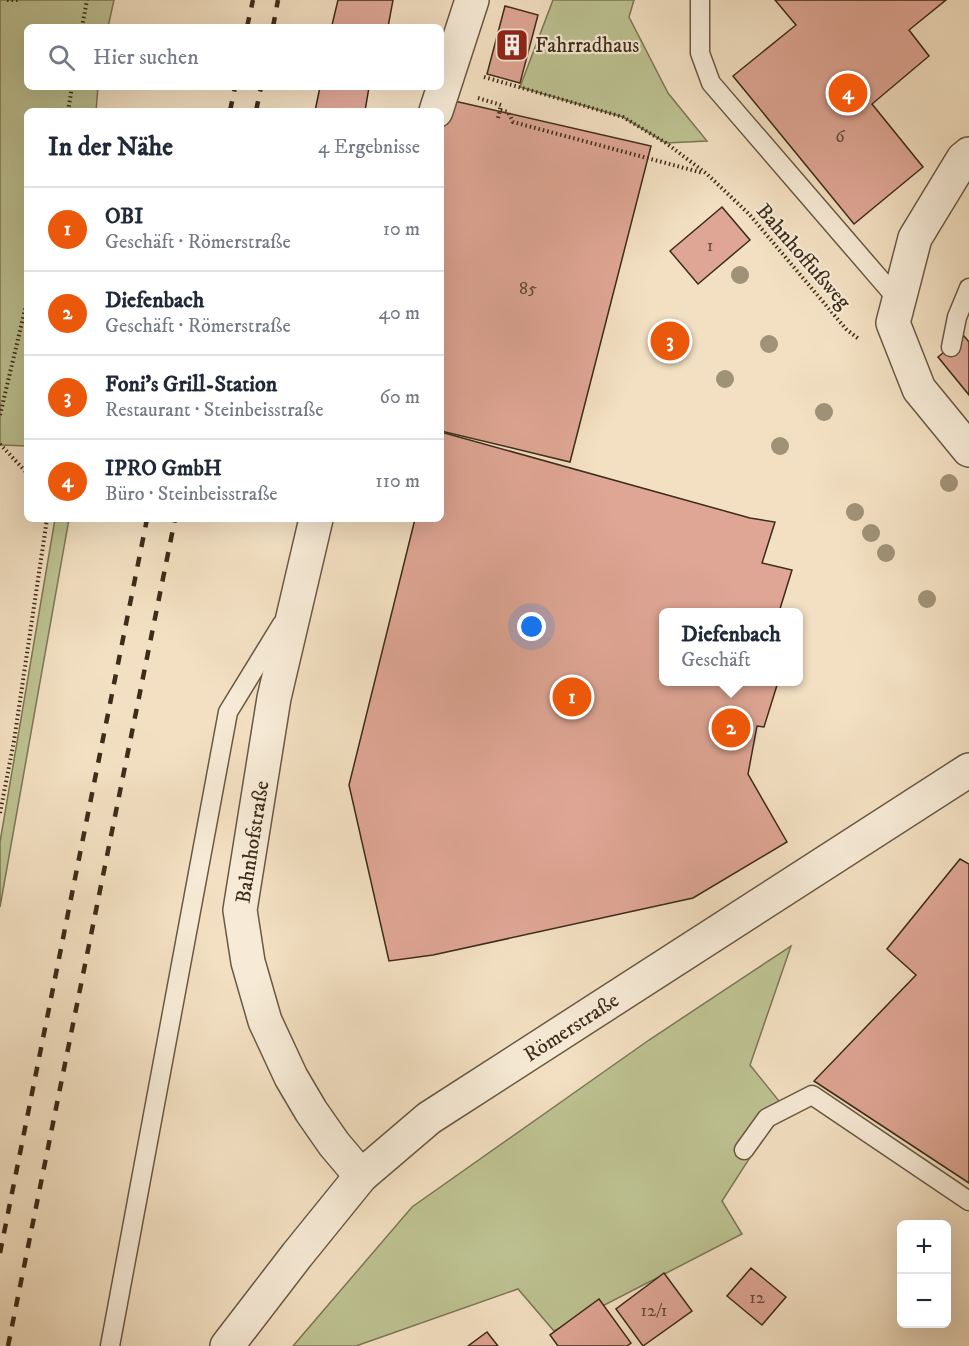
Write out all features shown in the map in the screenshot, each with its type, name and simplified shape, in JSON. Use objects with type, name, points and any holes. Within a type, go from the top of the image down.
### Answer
[{"type":"street","points":[[444,86],[472,0]]},
{"type":"street","points":[[437,108],[443,90]]},
{"type":"street","points":[[969,154],[963,159],[915,238],[892,323],[919,389],[969,450]]},
{"type":"street","name":"Bahnhofstraße","points":[[315,522],[274,698],[240,910],[248,962],[265,1021],[291,1077],[311,1111],[334,1144],[361,1176]]},
{"type":"street","name":"Römerstraße","points":[[227,1346],[361,1176],[429,1118],[969,770]]},
{"type":"lane","points":[[700,0],[700,53],[711,83],[899,301]]},
{"type":"lane","points":[[951,346],[957,317],[969,288]]},
{"type":"lane","points":[[110,1346],[228,712],[297,600]]},
{"type":"lane","points":[[744,1150],[767,1119],[812,1095],[969,1201]]},
{"type":"path","points":[[7,0],[19,0]]},
{"type":"path","points":[[83,24],[87,0]]},
{"type":"path","name":"Bahnhoffußweg","points":[[482,76],[623,117],[666,143],[707,174],[749,214],[846,329],[865,344]]},
{"type":"path","points":[[68,108],[72,90]]},
{"type":"path","points":[[475,97],[501,105],[498,117],[500,110],[508,112],[513,122],[707,174]]},
{"type":"path","points":[[0,415],[24,314]]},
{"type":"path","points":[[0,444],[24,470]]},
{"type":"path","points":[[0,813],[14,741],[47,522]]},
{"type":"green space","points":[[0,0],[114,0],[109,24],[24,24],[24,90],[98,90],[96,108],[24,108],[24,446],[0,445]]},
{"type":"green space","points":[[553,0],[634,0],[629,17],[668,93],[707,141],[666,143],[623,117],[520,87]]},
{"type":"green space","points":[[54,522],[68,522],[0,907],[0,842]]},
{"type":"green space","points":[[791,946],[750,1065],[783,1106],[722,1201],[742,1234],[554,1331],[518,1289],[356,1346],[293,1346],[412,1207],[649,1040]]},
{"type":"building","points":[[338,0],[393,0],[389,24],[332,24]]},
{"type":"building","points":[[775,0],[946,0],[909,30],[929,56],[872,104],[923,167],[854,224],[733,76],[796,25]]},
{"type":"building","name":"Fahrradhaus","points":[[505,6],[538,15],[520,83],[487,74]]},
{"type":"building","points":[[319,90],[368,90],[366,108],[316,108]]},
{"type":"building","points":[[450,100],[651,146],[570,462],[444,432],[444,120]]},
{"type":"building","points":[[722,207],[750,240],[698,284],[670,251]]},
{"type":"building","points":[[964,336],[969,342],[969,395],[938,357]]},
{"type":"building","points":[[444,433],[750,518],[775,522],[762,563],[792,570],[780,608],[659,608],[659,686],[777,686],[764,727],[757,726],[748,774],[787,842],[693,898],[433,955],[389,961],[349,785],[414,522],[444,522]]},
{"type":"building","points":[[960,859],[969,864],[969,1183],[814,1081],[916,975],[887,949]]},
{"type":"building","points":[[751,1268],[786,1297],[762,1325],[727,1296]]},
{"type":"building","points":[[664,1273],[692,1311],[643,1346],[616,1309]]},
{"type":"building","points":[[599,1299],[631,1343],[627,1346],[558,1346],[550,1335]]},
{"type":"building","points":[[487,1332],[498,1346],[468,1346]]},
{"type":"railway","points":[[248,24],[253,0]]},
{"type":"railway","points":[[274,24],[278,0]]},
{"type":"railway","points":[[231,108],[234,90]]},
{"type":"railway","points":[[257,108],[260,90]]},
{"type":"railway","points":[[0,1253],[146,522]]},
{"type":"railway","points":[[8,1346],[174,522]]},
{"type":"place","name":"Fahrradhaus","points":[[512,45]]},
{"type":"place","name":"IPRO GmbH","points":[[848,93]]},
{"type":"place","name":"Foni's Grill-Station","points":[[670,341]]},
{"type":"place","name":"OBI","points":[[572,697]]},
{"type":"place","name":"Diefenbach","points":[[731,728]]}]
